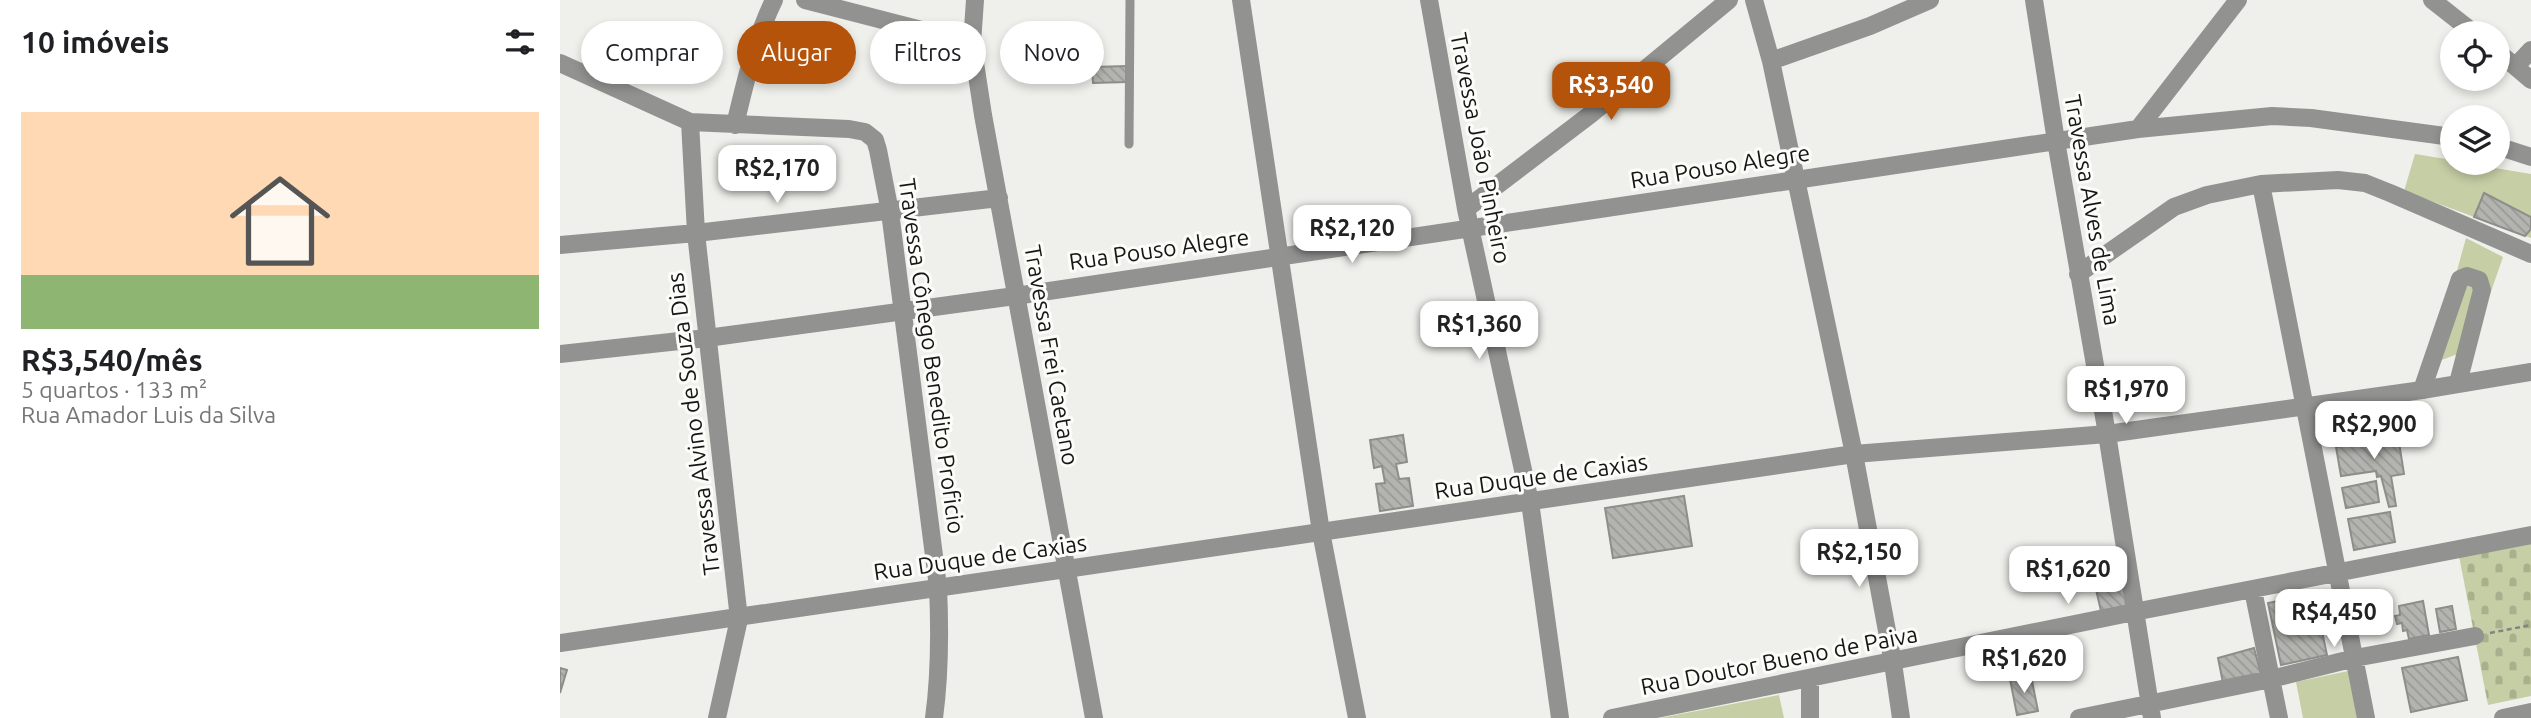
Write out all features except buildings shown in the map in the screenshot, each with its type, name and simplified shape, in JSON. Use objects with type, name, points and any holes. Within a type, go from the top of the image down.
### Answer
[{"type":"street","points":[[560,63],[690,122],[735,125],[751,63],[774,0]]},
{"type":"street","points":[[805,0],[887,21]]},
{"type":"street","name":"Travessa Frei Caetano","points":[[974,21],[975,0]]},
{"type":"street","points":[[1241,0],[1321,532],[1357,718]]},
{"type":"street","name":"Travessa João Pinheiro","points":[[1429,0],[1465,209],[1530,502],[1560,718]]},
{"type":"street","points":[[1465,209],[1591,114],[1729,0]]},
{"type":"street","points":[[1754,0],[1770,61],[1854,454],[1901,718]]},
{"type":"street","points":[[1770,61],[1870,26],[1930,0]]},
{"type":"street","name":"Travessa Alves de Lima","points":[[2034,0],[2151,711]]},
{"type":"street","points":[[2138,129],[2238,0]]},
{"type":"street","points":[[2432,0],[2459,21]]},
{"type":"street","points":[[2516,66],[2531,50]]},
{"type":"street","points":[[2510,61],[2531,80]]},
{"type":"street","name":"Travessa Frei Caetano","points":[[978,84],[1094,718]]},
{"type":"street","name":"Rua Pouso Alegre","points":[[560,354],[707,338],[1015,296],[2138,129],[2272,116],[2311,118],[2440,135]]},
{"type":"street","name":"Travessa Alvino de Souza Dias","points":[[690,122],[696,233],[739,619],[717,718]]},
{"type":"street","name":"Travessa Cônego Benedito Proficio","points":[[735,125],[849,129],[865,132],[875,140],[890,212],[938,587],[939,667],[934,718]]},
{"type":"street","points":[[2510,150],[2531,157]]},
{"type":"street","points":[[2078,274],[2174,207],[2207,195],[2261,184],[2338,180],[2365,183],[2531,254]]},
{"type":"street","points":[[2261,184],[2366,718]]},
{"type":"street","points":[[560,245],[696,233],[999,198]]},
{"type":"street","points":[[2422,390],[2460,279],[2468,276],[2479,280],[2482,290],[2458,383]]},
{"type":"street","name":"Rua Duque de Caxias","points":[[560,643],[739,619],[938,587],[1854,454],[2107,434],[2531,372]]},
{"type":"street","name":"Rua Doutor Bueno de Paiva","points":[[1612,718],[2531,535]]},
{"type":"street","points":[[2253,590],[2279,718]]},
{"type":"street","points":[[2079,718],[2151,711],[2355,658],[2474,636]]},
{"type":"street","points":[[1810,679],[1810,718]]},
{"type":"street","points":[[2503,718],[2531,712]]},
{"type":"lane","points":[[1129,144],[1130,0]]},
{"type":"path","points":[[2474,636],[2531,625]]},
{"type":"green space","points":[[2415,154],[2440,158],[2440,175],[2510,175],[2510,170],[2531,174],[2531,238],[2404,191]]},
{"type":"green space","points":[[2466,238],[2503,257],[2471,349],[2431,364]]},
{"type":"green space","points":[[2531,542],[2531,696],[2488,705],[2459,556]]},
{"type":"green space","points":[[2348,671],[2358,718],[2303,718],[2296,682]]},
{"type":"green space","points":[[1779,695],[1784,718],[1660,718]]}]
